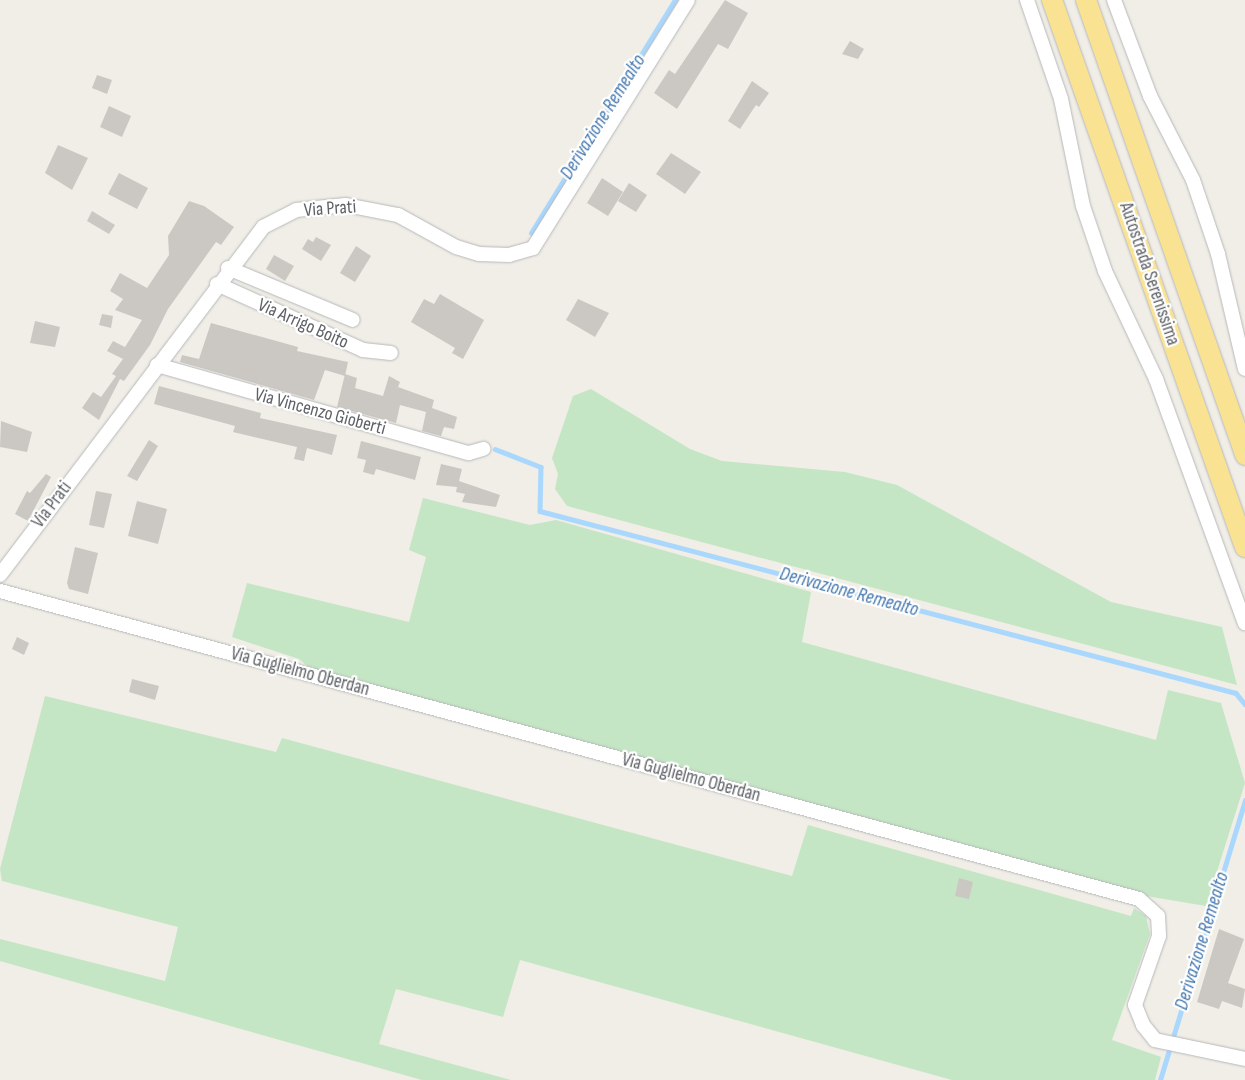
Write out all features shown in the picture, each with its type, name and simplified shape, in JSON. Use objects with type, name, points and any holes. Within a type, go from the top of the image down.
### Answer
[{"type":"highway","name":"Autostrada Serenissima","points":[[1052,0],[1245,547]]},
{"type":"highway","name":"Autostrada Serenissima","points":[[1086,0],[1245,455]]},
{"type":"street","name":"Via Prati","points":[[0,575],[228,268],[263,227],[278,217],[321,206],[372,207],[479,254],[509,255],[533,248],[688,0]]},
{"type":"street","points":[[1027,0],[1062,99],[1083,206],[1126,321],[1156,379],[1245,623]]},
{"type":"street","points":[[1114,0],[1150,96],[1193,180],[1218,254],[1245,369]]},
{"type":"street","points":[[228,268],[353,320]]},
{"type":"street","name":"Via Arrigo Boito","points":[[217,284],[363,350],[391,353]]},
{"type":"street","points":[[1126,321],[1128,303]]},
{"type":"street","name":"Via Vincenzo Gioberti","points":[[157,365],[469,453],[483,449]]},
{"type":"street","name":"Via Guglielmo Oberdan","points":[[0,591],[1139,899],[1158,916],[1159,936],[1135,1004],[1155,1040],[1182,1049],[1245,1059]]},
{"type":"green space","points":[[591,389],[690,449],[722,461],[845,472],[897,485],[1111,602],[1222,627],[1237,685],[567,506],[555,489],[558,474],[552,458],[573,396]]},
{"type":"green space","points":[[423,498],[530,525],[556,520],[811,592],[802,642],[1156,740],[1168,690],[1221,703],[1245,783],[1206,906],[1146,896],[312,670],[299,659],[232,637],[247,583],[409,622],[426,557],[409,550]]},
{"type":"green space","points":[[45,696],[276,752],[282,738],[792,876],[808,825],[1131,916],[1134,908],[1146,916],[1150,934],[1112,1040],[1161,1057],[1155,1080],[952,1080],[520,960],[503,1017],[396,989],[379,1044],[511,1080],[422,1080],[0,961],[0,939],[165,981],[178,927],[2,881],[0,869]]},
{"type":"building","points":[[725,0],[748,13],[728,49],[718,44],[677,109],[654,93],[669,70],[675,74]]},
{"type":"building","points":[[850,41],[864,49],[858,59],[842,54]]},
{"type":"building","points":[[97,75],[112,80],[107,94],[92,88]]},
{"type":"building","points":[[752,81],[769,93],[759,107],[756,105],[740,129],[728,121]]},
{"type":"building","points":[[109,106],[131,116],[122,137],[100,127]]},
{"type":"building","points":[[58,145],[88,158],[72,190],[45,173]]},
{"type":"building","points":[[671,153],[701,172],[685,194],[656,174]]},
{"type":"building","points":[[119,173],[148,188],[137,209],[108,194]]},
{"type":"building","points":[[602,178],[623,192],[608,216],[587,203]]},
{"type":"building","points":[[629,183],[647,195],[636,212],[618,201]]},
{"type":"building","points":[[189,201],[204,206],[234,227],[221,245],[216,242],[168,309],[150,345],[124,381],[120,379],[99,420],[82,408],[93,392],[101,397],[116,376],[112,374],[123,359],[107,351],[113,341],[125,347],[142,320],[115,310],[123,299],[110,291],[120,273],[147,288],[169,255],[168,236]]},
{"type":"building","points":[[92,211],[115,225],[109,234],[87,221]]},
{"type":"building","points":[[316,237],[331,245],[321,261],[302,249],[308,239],[313,242]]},
{"type":"building","points":[[356,246],[371,256],[355,282],[340,273]]},
{"type":"building","points":[[274,255],[294,266],[285,281],[266,269]]},
{"type":"building","points":[[440,294],[484,320],[463,359],[452,353],[455,348],[411,322],[424,299],[434,304]]},
{"type":"building","points":[[578,299],[609,313],[595,337],[566,320]]},
{"type":"building","points":[[102,314],[113,316],[111,328],[99,325]]},
{"type":"building","points":[[35,321],[60,327],[55,347],[30,343]]},
{"type":"building","points":[[211,323],[298,347],[297,351],[348,362],[345,376],[325,370],[314,400],[180,362],[182,355],[199,359]]},
{"type":"building","points":[[345,374],[357,378],[355,388],[383,396],[389,376],[400,382],[398,387],[434,400],[432,408],[457,417],[454,429],[444,427],[441,436],[422,431],[426,412],[400,405],[396,423],[337,407]]},
{"type":"building","points":[[159,386],[261,413],[260,418],[337,435],[332,455],[307,448],[304,461],[294,459],[297,447],[233,432],[235,426],[154,404]]},
{"type":"building","points":[[1,421],[32,432],[27,452],[0,447]]},
{"type":"building","points":[[149,440],[158,446],[137,481],[127,476]]},
{"type":"building","points":[[361,441],[421,457],[415,480],[376,469],[374,475],[363,472],[366,460],[357,458]]},
{"type":"building","points":[[441,464],[462,469],[459,481],[500,495],[496,507],[462,502],[465,494],[456,492],[457,487],[436,485]]},
{"type":"building","points":[[46,474],[51,477],[28,521],[15,514],[27,491],[30,493]]},
{"type":"building","points":[[96,491],[112,494],[104,528],[89,525]]},
{"type":"building","points":[[137,501],[167,509],[158,544],[128,536]]},
{"type":"building","points":[[75,547],[98,553],[88,594],[69,589],[67,583]]},
{"type":"building","points":[[17,637],[29,643],[24,655],[12,649]]},
{"type":"building","points":[[132,679],[159,686],[155,700],[129,692]]},
{"type":"building","points":[[959,878],[973,882],[969,899],[955,896]]},
{"type":"building","points":[[1219,929],[1244,939],[1228,983],[1245,989],[1242,1008],[1222,1001],[1219,1009],[1197,1002]]},
{"type":"waterway","name":"Derivazione Remealto","points":[[531,233],[675,0]]},
{"type":"waterway","name":"Derivazione Remealto","points":[[495,449],[541,467],[540,511],[1236,693],[1245,704]]},
{"type":"waterway","name":"Derivazione Remealto","points":[[1160,1080],[1245,801]]}]
